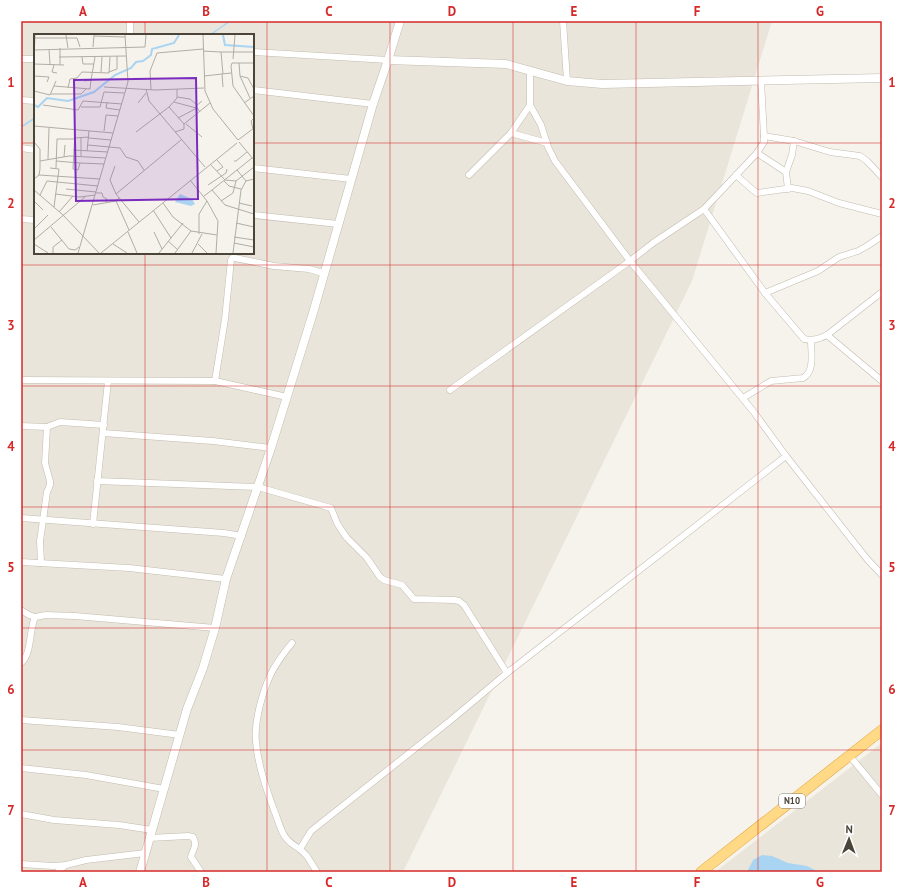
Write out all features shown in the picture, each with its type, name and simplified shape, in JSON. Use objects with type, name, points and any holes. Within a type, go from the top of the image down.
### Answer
[{"type":"highway","name":"N10","points":[[702,872],[882,730]]},
{"type":"street","points":[[130,21],[130,34]]},
{"type":"street","points":[[140,872],[187,709],[203,668],[215,628],[226,579],[272,448],[313,313],[323,273],[373,104],[400,21]]},
{"type":"street","points":[[563,21],[567,81]]},
{"type":"street","points":[[254,52],[388,60],[506,64],[519,67],[530,72],[567,81],[602,84],[882,78]]},
{"type":"street","points":[[21,59],[34,59]]},
{"type":"street","points":[[530,72],[530,105],[541,125],[547,143],[556,161],[630,261],[743,398],[786,456],[867,559],[882,575]]},
{"type":"street","points":[[450,390],[653,243],[704,209],[757,153],[764,142],[761,81]]},
{"type":"street","points":[[254,90],[373,104]]},
{"type":"street","points":[[21,100],[34,101]]},
{"type":"street","points":[[469,174],[511,133],[530,105]]},
{"type":"street","points":[[511,133],[547,143]]},
{"type":"street","points":[[764,136],[794,141],[830,152],[860,156],[867,161],[882,177]]},
{"type":"street","points":[[788,189],[786,172],[792,155],[794,141]]},
{"type":"street","points":[[21,148],[34,150]]},
{"type":"street","points":[[757,153],[786,172]]},
{"type":"street","points":[[254,168],[351,179]]},
{"type":"street","points":[[736,175],[757,192],[788,189],[808,191],[839,203],[882,214]]},
{"type":"street","points":[[704,209],[765,293],[804,339],[819,339],[826,335],[882,292]]},
{"type":"street","points":[[254,215],[338,224]]},
{"type":"street","points":[[21,219],[34,220]]},
{"type":"street","points":[[765,293],[818,271],[839,257],[858,251],[882,236]]},
{"type":"street","points":[[215,381],[225,319],[232,258],[274,266],[309,268],[323,273]]},
{"type":"street","points":[[826,335],[882,381]]},
{"type":"street","points":[[743,398],[771,381],[803,378],[806,376],[810,370],[811,340]]},
{"type":"street","points":[[21,380],[215,381],[287,397]]},
{"type":"street","points":[[92,524],[108,381]]},
{"type":"street","points":[[21,426],[47,427],[60,422],[104,424]]},
{"type":"street","points":[[41,563],[39,550],[42,520],[47,492],[50,485],[50,478],[47,474],[45,463],[47,427]]},
{"type":"street","points":[[103,433],[213,441],[272,448]]},
{"type":"street","points":[[300,849],[311,831],[440,729],[507,673],[786,456]]},
{"type":"street","points":[[97,480],[258,487],[330,508],[337,523],[347,538],[367,558],[380,578],[402,585],[414,599],[459,601],[464,605],[507,673]]},
{"type":"street","points":[[21,518],[224,533],[242,536]]},
{"type":"street","points":[[21,562],[129,568],[226,579]]},
{"type":"street","points":[[21,610],[29,616],[35,617],[46,615],[75,616],[215,628]]},
{"type":"street","points":[[21,663],[26,659],[28,653],[31,627],[35,617]]},
{"type":"street","points":[[292,643],[280,658],[270,675],[264,692],[258,720],[256,740],[265,786],[284,836],[290,844],[300,849],[307,856],[317,872]]},
{"type":"street","points":[[21,720],[118,727],[180,735]]},
{"type":"street","points":[[849,755],[882,795]]},
{"type":"street","points":[[21,768],[86,774],[164,789]]},
{"type":"street","points":[[21,814],[54,820],[119,825],[152,830]]},
{"type":"street","points":[[149,838],[193,837],[196,842],[196,846],[191,857],[201,872]]},
{"type":"street","points":[[21,864],[53,866],[66,865],[86,860],[145,853]]},
{"type":"street","points":[[58,872],[66,865]]},
{"type":"shaded area","points":[[21,21],[772,21],[692,281],[403,872],[21,872]]},
{"type":"shaded area","points":[[882,743],[882,872],[715,872]]},
{"type":"water","points":[[762,855],[772,856],[788,863],[807,866],[819,872],[747,872],[753,860]]},
{"type":"waterway","points":[[211,34],[230,21]]},
{"type":"waterway","points":[[21,127],[34,119]]}]
